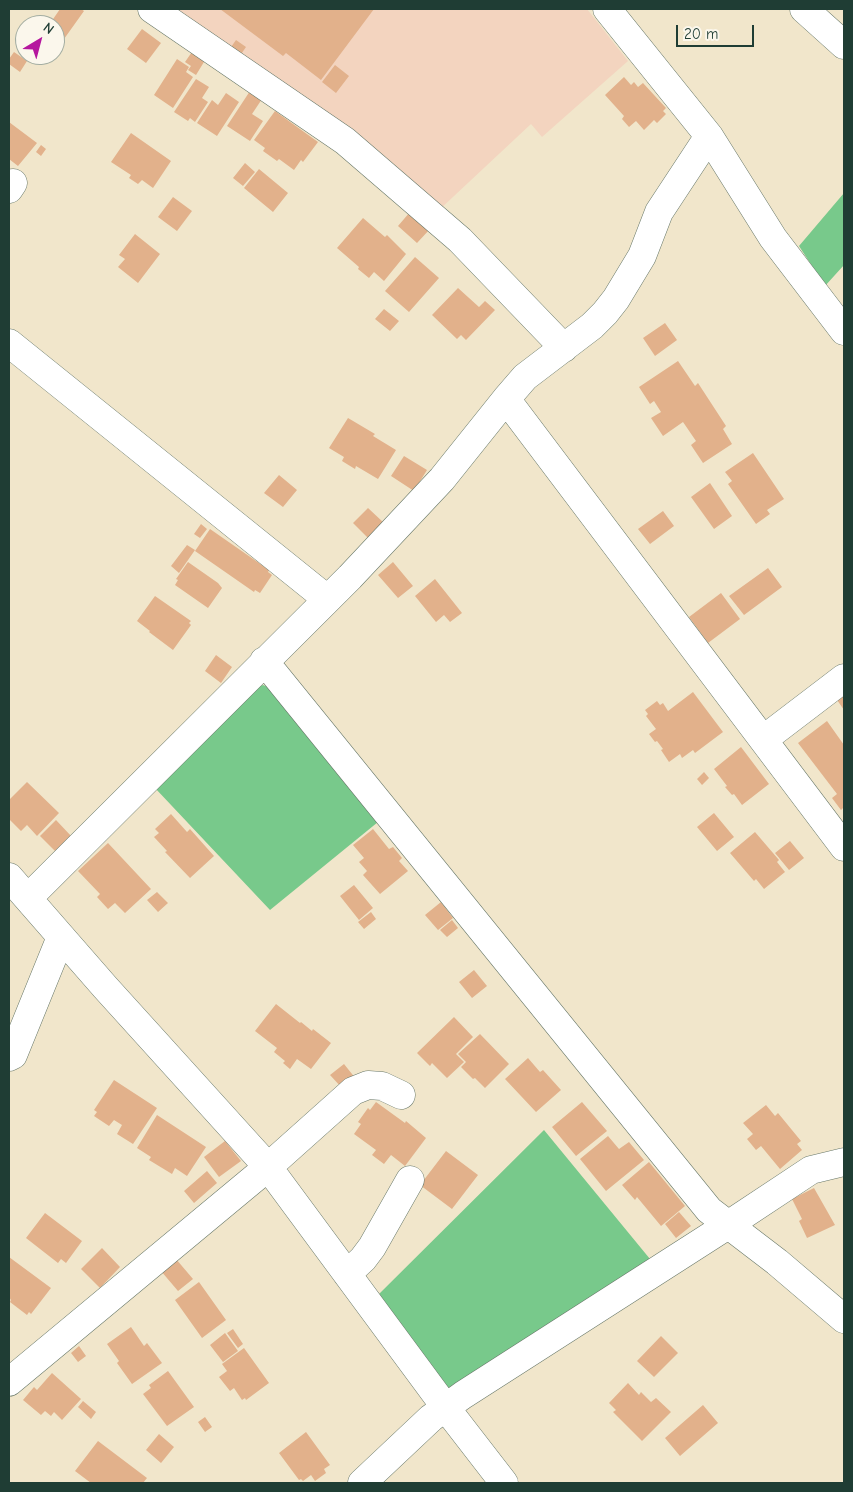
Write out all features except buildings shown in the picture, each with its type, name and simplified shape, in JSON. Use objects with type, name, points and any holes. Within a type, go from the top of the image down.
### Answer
[{"type":"main road","points":[[152,9],[345,141],[460,240],[564,348]]},
{"type":"main road","points":[[607,9],[709,136],[773,238],[844,331]]},
{"type":"main road","points":[[804,9],[844,45]]},
{"type":"main road","points":[[28,898],[327,599],[442,479],[525,377],[592,326],[605,313],[616,299],[642,256],[659,212],[709,136]]},
{"type":"main road","points":[[9,343],[327,599]]},
{"type":"main road","points":[[506,399],[844,847]]},
{"type":"main road","points":[[264,661],[709,1210],[777,1262],[844,1319]]},
{"type":"main road","points":[[764,739],[844,678]]},
{"type":"main road","points":[[9,877],[111,994],[268,1167],[446,1408],[504,1483]]},
{"type":"main road","points":[[9,1057],[13,1055],[61,937]]},
{"type":"main road","points":[[9,1382],[268,1167],[354,1091],[368,1085],[382,1086],[401,1095]]},
{"type":"main road","points":[[362,1483],[431,1418],[462,1395],[811,1170],[844,1162]]},
{"type":"main road","points":[[347,1274],[363,1259],[372,1247],[410,1180]]},
{"type":"shaded area","points":[[166,9],[587,9],[628,61],[542,137],[531,124],[438,211]]},
{"type":"green space","points":[[844,193],[844,265],[825,286],[799,246]]},
{"type":"green space","points":[[263,685],[268,687],[378,822],[270,910],[155,788],[258,687]]},
{"type":"green space","points":[[544,1130],[650,1259],[448,1390],[379,1294]]}]
